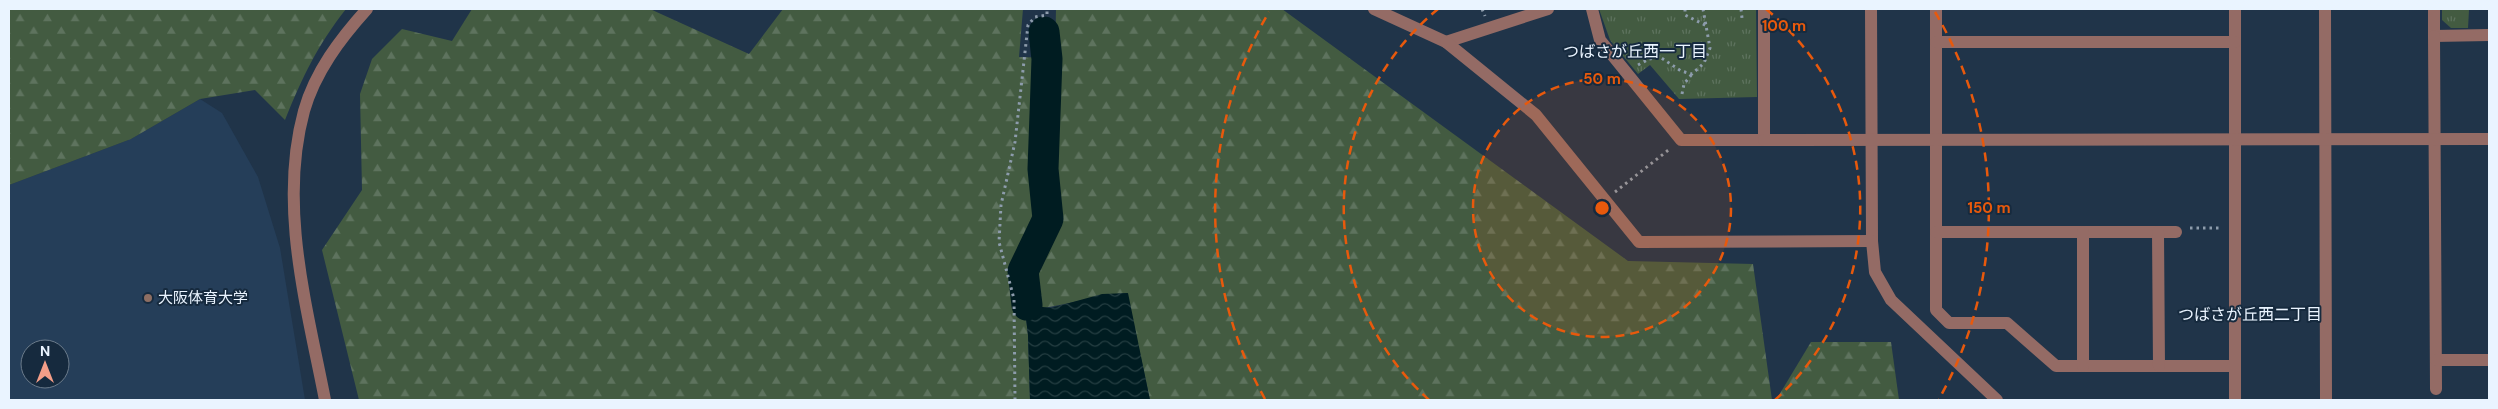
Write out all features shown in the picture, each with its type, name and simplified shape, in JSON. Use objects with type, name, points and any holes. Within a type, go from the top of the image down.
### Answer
[{"type":"street","points":[[325,400],[303,284],[294,218],[296,154],[304,111],[321,70],[343,35],[367,9]]},
{"type":"street","points":[[1374,9],[1446,42],[1536,115],[1639,242],[1872,241]]},
{"type":"street","points":[[1446,42],[1548,9]]},
{"type":"street","points":[[1592,9],[1600,40],[1681,140],[2489,139]]},
{"type":"street","points":[[1764,9],[1764,140]]},
{"type":"street","points":[[1871,9],[1872,241],[1875,272],[1890,300],[1997,400]]},
{"type":"street","points":[[1936,9],[1936,310],[1949,324],[2007,323],[2056,366],[2235,366]]},
{"type":"street","points":[[2235,9],[2235,400]]},
{"type":"street","points":[[2326,9],[2326,400]]},
{"type":"street","points":[[2434,9],[2436,389]]},
{"type":"street","points":[[2434,36],[2489,35]]},
{"type":"street","points":[[1936,42],[2235,42]]},
{"type":"street","points":[[1936,232],[2176,232]]},
{"type":"street","points":[[2083,232],[2083,366]]},
{"type":"street","points":[[2158,232],[2159,366]]},
{"type":"street","points":[[2436,360],[2489,360]]},
{"type":"path","points":[[1015,400],[1014,298],[999,242],[1001,205],[1015,142],[1028,25],[1035,18],[1047,15],[1047,9]]},
{"type":"path","points":[[1685,9],[1685,15],[1707,26]]},
{"type":"path","points":[[1682,94],[1684,84],[1704,63],[1710,48],[1703,9]]},
{"type":"path","points":[[1741,9],[1742,18]]},
{"type":"path","points":[[1627,72],[1649,59],[1660,57],[1682,71],[1692,74]]},
{"type":"path","points":[[1605,200],[1681,140]]},
{"type":"path","points":[[2176,232],[2181,228],[2235,228]]},
{"type":"shaded area","name":"大阪体育大学","points":[[200,99],[222,113],[258,177],[280,248],[305,400],[9,400],[9,185],[131,139]]},
{"type":"green space","points":[[9,9],[346,9],[311,62],[285,120],[255,90],[200,99],[131,139],[9,185]]},
{"type":"green space","points":[[472,9],[650,9],[749,54],[783,9],[1023,9],[1019,57],[1055,58],[1056,9],[1282,9],[1628,261],[1753,264],[1772,400],[1150,400],[1127,293],[1025,310],[1028,335],[1030,400],[359,400],[322,250],[362,190],[360,94],[372,59],[402,29],[452,41]]},
{"type":"green space","points":[[1599,9],[1756,9],[1757,97],[1679,99],[1650,65],[1638,74],[1610,40]]},
{"type":"green space","points":[[2442,9],[2489,10],[2469,10],[2468,28],[2451,28],[2442,20]]},
{"type":"green space","points":[[1811,342],[1891,342],[1899,400],[1776,400]]},
{"type":"water","points":[[1128,293],[1150,400],[1030,400],[1028,335],[1025,310],[1027,305],[1051,308],[1102,294]]},
{"type":"waterway","points":[[1027,305],[1023,271],[1048,219],[1043,169],[1047,59],[1044,32]]},
{"type":"place","name":"大阪体育大学","points":[[148,298]]},
{"type":"district","name":"つばさが丘西一丁目","points":[[1635,51]]},
{"type":"district","name":"つばさが丘西二丁目","points":[[2250,314]]}]
